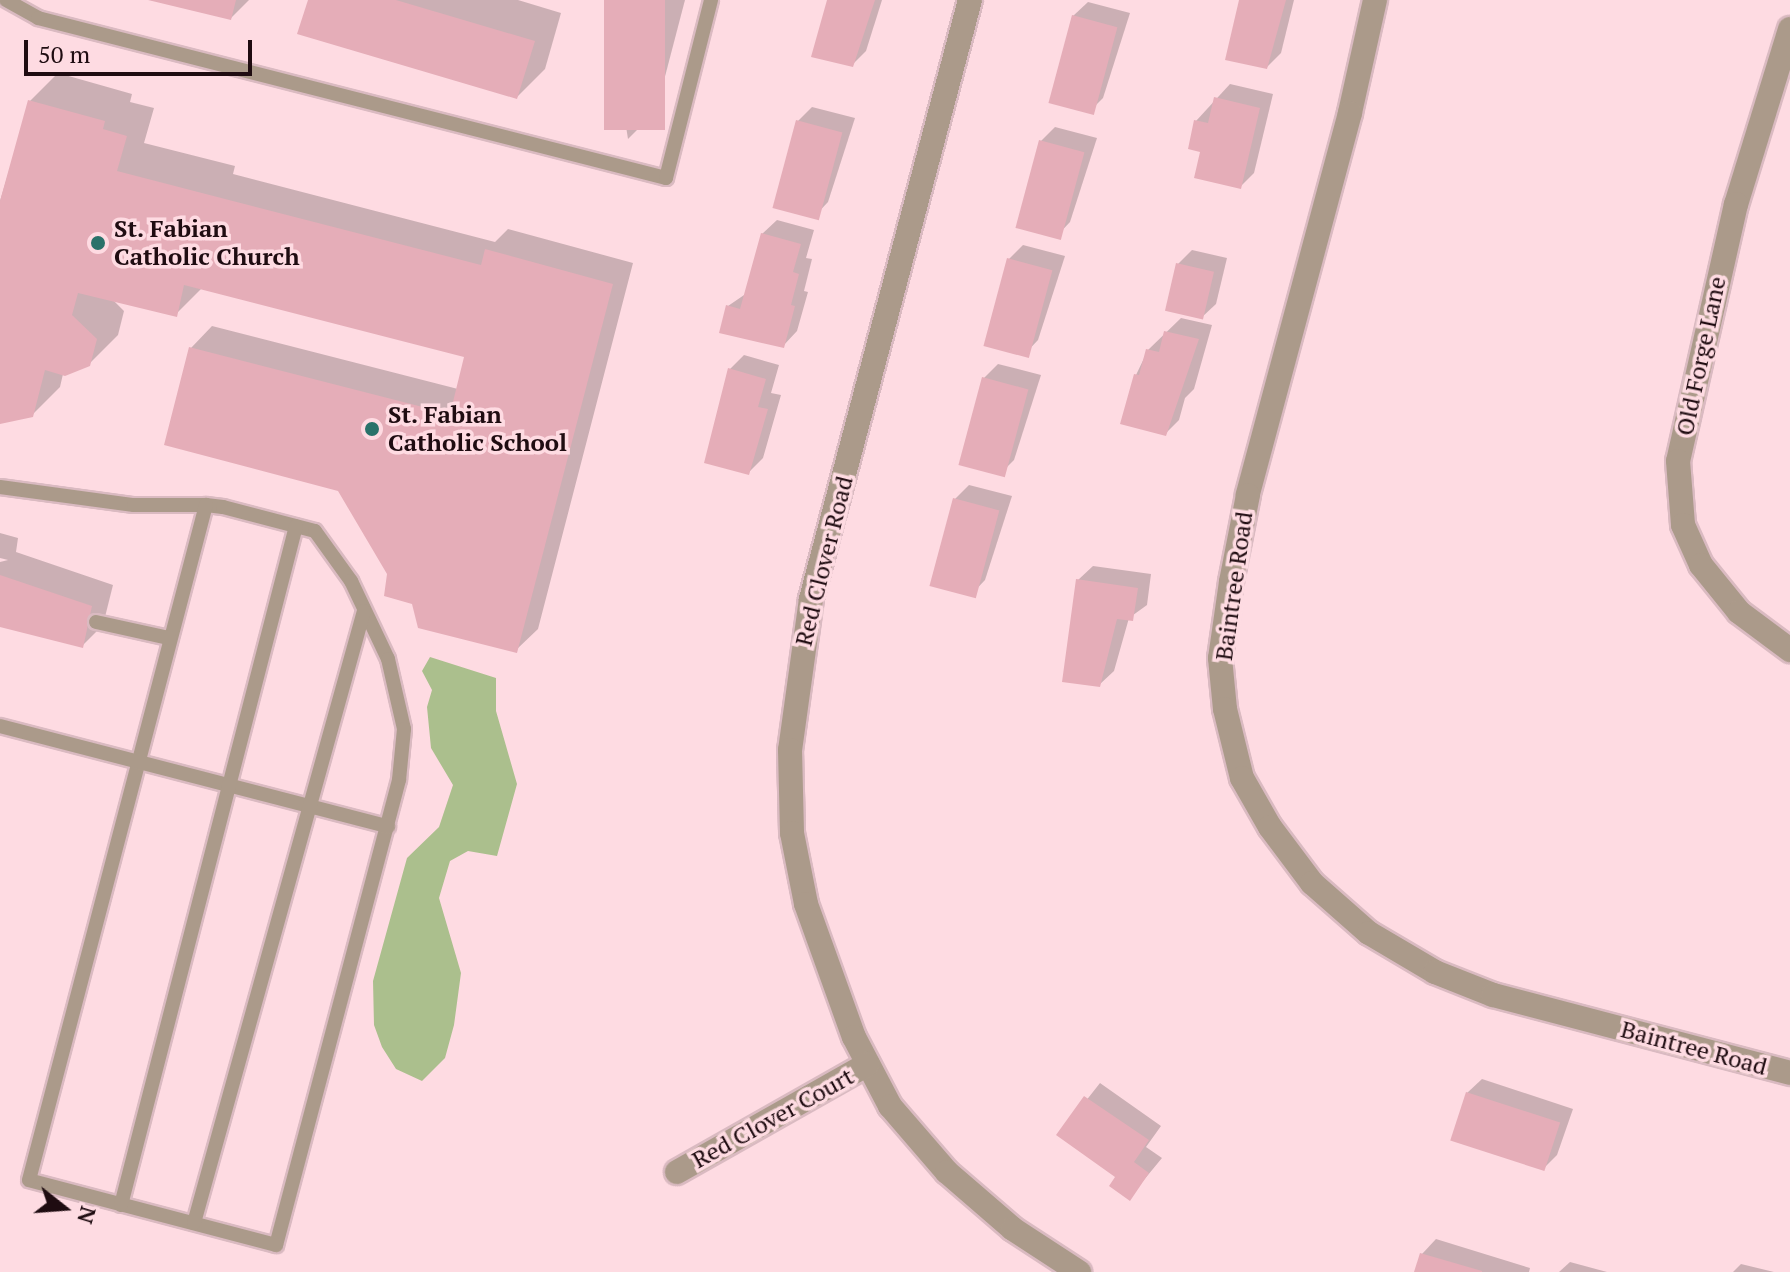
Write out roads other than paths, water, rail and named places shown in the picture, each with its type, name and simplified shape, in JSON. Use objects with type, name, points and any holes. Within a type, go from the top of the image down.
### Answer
[{"type":"street","name":"Red Clover Road","points":[[970,0],[811,599],[790,750],[792,833],[806,904],[868,1064],[890,1106],[947,1172],[1013,1229],[1079,1272]]},
{"type":"street","name":"Baintree Road","points":[[1375,0],[1350,113],[1248,495],[1231,582],[1220,658],[1225,709],[1242,778],[1270,827],[1312,883],[1369,933],[1435,972],[1493,995],[1790,1073]]},
{"type":"street","name":"Old Forge Lane","points":[[1790,29],[1736,204],[1678,461],[1683,525],[1701,565],[1739,612],[1790,650]]},
{"type":"street","name":"Red Clover Court","points":[[677,1172],[868,1064]]},
{"type":"lane","points":[[6,0],[38,18],[666,178],[711,0]]},
{"type":"lane","points":[[0,487],[134,505],[206,505],[315,531],[351,581],[388,659],[404,729],[388,826],[276,1245],[29,1180],[136,761],[206,505]]},
{"type":"lane","points":[[121,1205],[296,526]]},
{"type":"lane","points":[[194,1223],[364,611]]},
{"type":"lane","points":[[96,622],[169,638]]},
{"type":"lane","points":[[0,726],[388,826]]},
{"type":"place","name":"St. Fabian Catholic Church","points":[[98,243]]},
{"type":"place","name":"St. Fabian Catholic School","points":[[372,429]]}]
